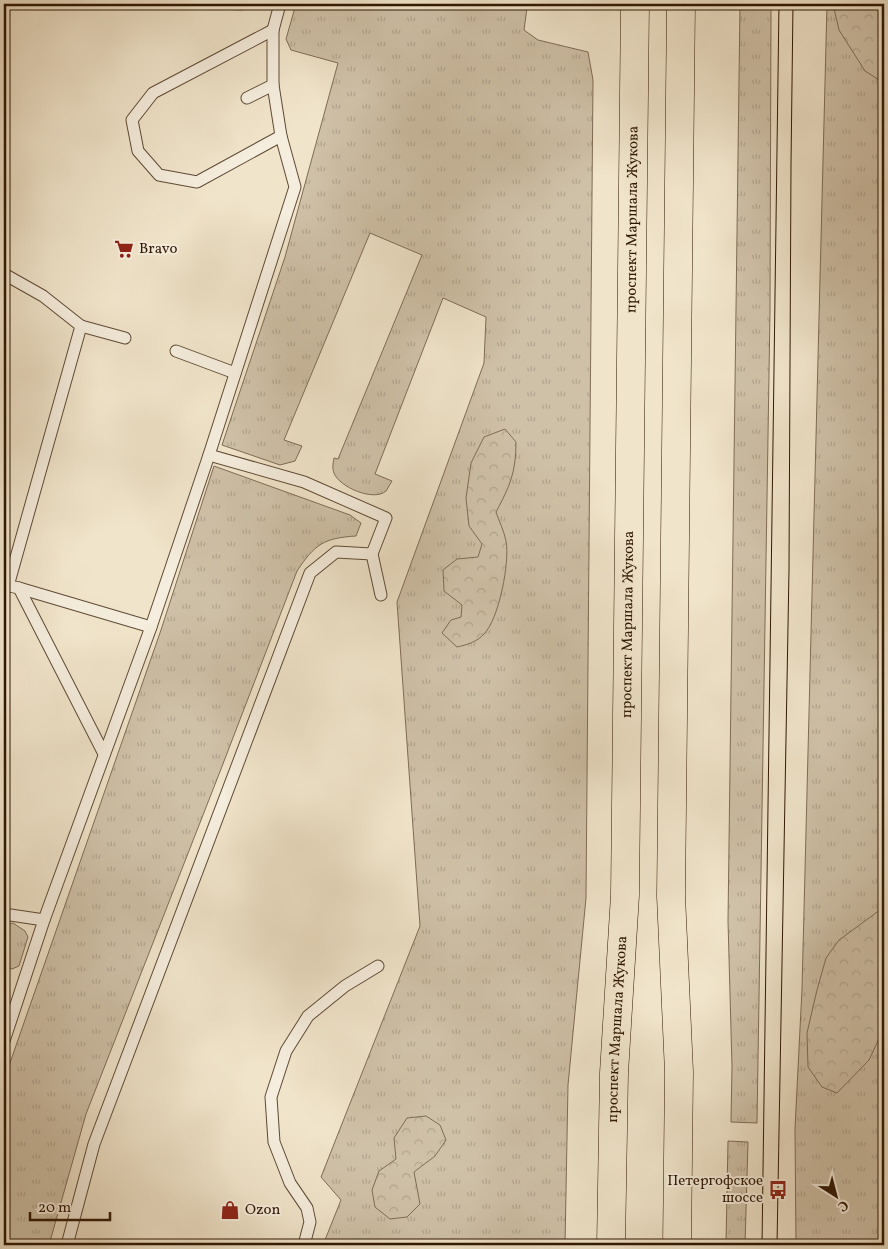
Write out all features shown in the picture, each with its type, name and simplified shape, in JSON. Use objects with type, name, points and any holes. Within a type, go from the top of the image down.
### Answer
[{"type":"main road","name":"проспект Маршала Жукова","points":[[611,1245],[614,1073],[625,895],[635,4]]},
{"type":"main road","points":[[677,1245],[679,1072],[671,896],[681,4]]},
{"type":"lane","points":[[5,1031],[151,626],[209,455],[295,187],[281,136],[273,85],[274,30],[280,4]]},
{"type":"lane","points":[[274,30],[153,93],[132,120],[138,151],[159,175],[197,182],[281,136]]},
{"type":"lane","points":[[247,98],[273,85]]},
{"type":"lane","points":[[4,274],[43,296],[81,326],[125,338]]},
{"type":"lane","points":[[81,326],[10,586],[104,754]]},
{"type":"lane","points":[[176,352],[235,373]]},
{"type":"lane","points":[[209,455],[304,482],[386,518],[372,554],[381,595]]},
{"type":"lane","points":[[67,1245],[94,1144],[310,573],[336,552],[372,554]]},
{"type":"lane","points":[[10,586],[151,626]]},
{"type":"lane","points":[[4,914],[44,920]]},
{"type":"lane","points":[[304,1245],[310,1222],[307,1208],[290,1183],[274,1142],[271,1097],[286,1051],[308,1016],[345,986],[378,966]]},
{"type":"green space","points":[[199,4],[257,4],[252,8],[238,10]]},
{"type":"green space","points":[[296,4],[510,4],[527,8],[524,30],[538,40],[588,52],[593,80],[586,898],[568,1085],[565,1245],[323,1245],[341,1200],[321,1177],[420,926],[397,602],[484,363],[486,317],[443,298],[375,474],[392,481],[386,491],[381,494],[366,494],[349,488],[334,473],[334,458],[338,459],[422,255],[370,233],[284,440],[302,446],[295,461],[280,465],[222,445],[285,257],[338,63],[291,50],[286,39]]},
{"type":"green space","points":[[740,4],[771,4],[770,312],[757,1123],[731,1122],[732,1066],[728,921]]},
{"type":"green space","points":[[827,4],[884,4],[884,1245],[796,1245],[795,1129],[802,989]]},
{"type":"green space","points":[[833,4],[884,4],[884,83],[865,71],[839,30]]},
{"type":"green space","points":[[505,429],[516,442],[515,462],[511,478],[496,512],[505,537],[507,550],[505,576],[499,604],[484,634],[475,641],[457,647],[442,633],[451,620],[461,617],[462,605],[444,591],[443,570],[457,559],[478,557],[482,544],[469,526],[466,498],[471,463],[484,437]]},
{"type":"green space","points":[[214,466],[350,515],[361,523],[356,536],[336,539],[321,544],[309,554],[297,571],[86,1114],[49,1245],[14,1245],[4,1242],[4,1080],[161,630]]},
{"type":"green space","points":[[884,907],[884,1028],[869,1060],[837,1093],[822,1087],[808,1067],[807,1033],[817,990],[826,958],[839,940]]},
{"type":"green space","points":[[13,923],[25,931],[28,937],[19,966],[12,969],[4,966],[4,925]]},
{"type":"green space","points":[[426,1116],[440,1125],[446,1140],[435,1156],[414,1172],[420,1204],[407,1217],[390,1219],[375,1207],[372,1190],[379,1171],[396,1159],[394,1138],[407,1118]]},
{"type":"green space","points":[[728,1141],[748,1142],[745,1245],[726,1245]]},
{"type":"tram line","points":[[762,1245],[779,4]]},
{"type":"tram line","points":[[777,1245],[789,570],[793,4]]},
{"type":"place","name":"Bravo","points":[[124,249]]},
{"type":"place","name":"Петергофское шоссе","points":[[778,1190]]},
{"type":"place","name":"Ozon","points":[[230,1210]]}]
